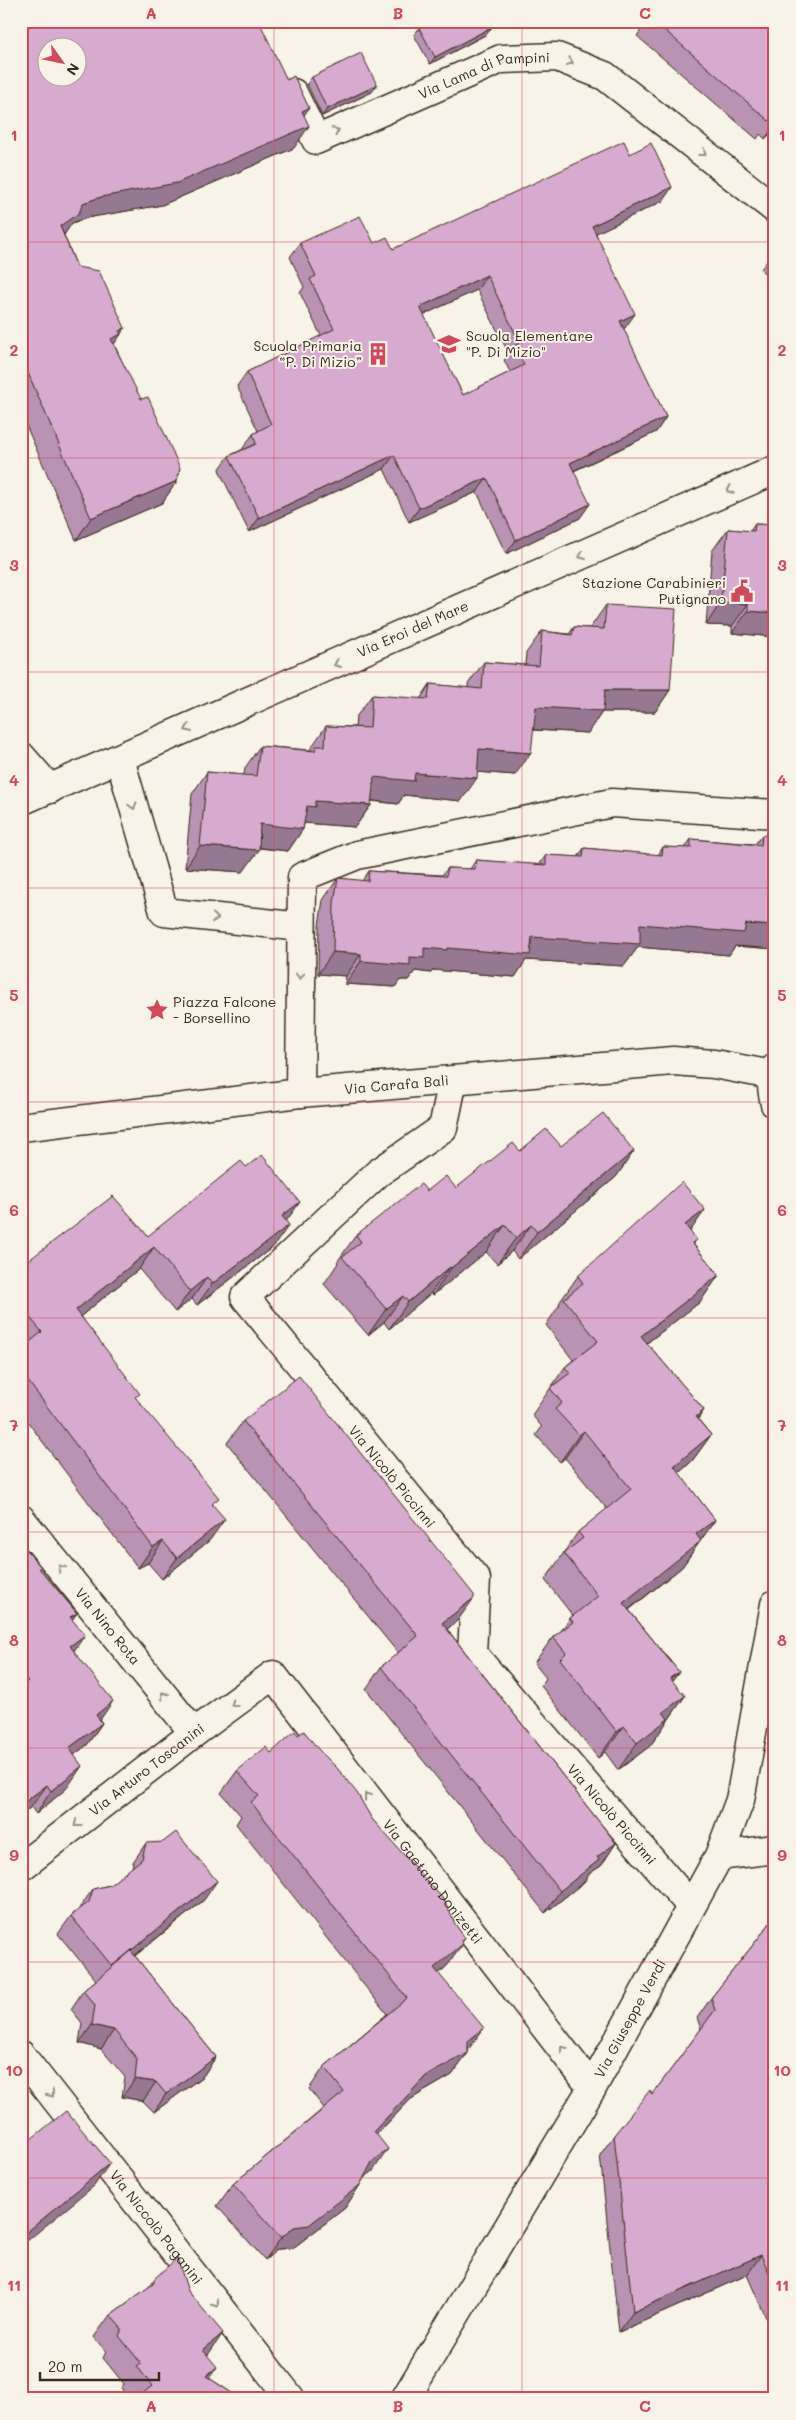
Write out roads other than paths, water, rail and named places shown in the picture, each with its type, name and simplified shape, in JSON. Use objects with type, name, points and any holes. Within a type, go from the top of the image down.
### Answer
[{"type":"street","name":"Via Lama di Pampini","points":[[283,72],[316,140],[501,59],[557,57],[605,76],[775,209]]},
{"type":"street","name":"Via Eroi del Mare","points":[[21,801],[775,470]]},
{"type":"street","points":[[21,756],[50,789]]},
{"type":"street","points":[[120,759],[164,912],[301,927]]},
{"type":"street","points":[[300,1092],[302,877],[357,855],[612,803],[775,814]]},
{"type":"street","name":"Via Carafa Balì","points":[[21,1127],[300,1092],[673,1061],[773,1071]]},
{"type":"street","points":[[773,1071],[772,1090],[775,1104]]},
{"type":"street","name":"Via Nicolò Piccinni","points":[[453,1080],[443,1128],[378,1173],[245,1297],[476,1579],[472,1653],[691,1906]]},
{"type":"street","name":"Via Nino Rota","points":[[21,1519],[194,1733]]},
{"type":"street","name":"Via Giuseppe Verdi","points":[[405,2399],[592,2088],[719,1856],[740,1800],[775,1604]]},
{"type":"street","name":"Via Arturo Toscanini","points":[[21,1867],[194,1733],[273,1675]]},
{"type":"street","name":"Via Gaetano Donizetti","points":[[273,1675],[592,2088]]},
{"type":"street","points":[[719,1856],[775,1849]]},
{"type":"street","name":"Via Niccolò Paganini","points":[[25,2069],[291,2399]]},
{"type":"place","name":"Scuola Elementare \"P. Di Mizio\"","points":[[449,344]]},
{"type":"place","name":"Scuola Primaria “P. Di Mizio”","points":[[378,354]]},
{"type":"place","name":"Stazione Carabinieri Putignano","points":[[742,591]]},
{"type":"place","name":"Piazza Falcone - Borsellino","points":[[157,1010]]}]
